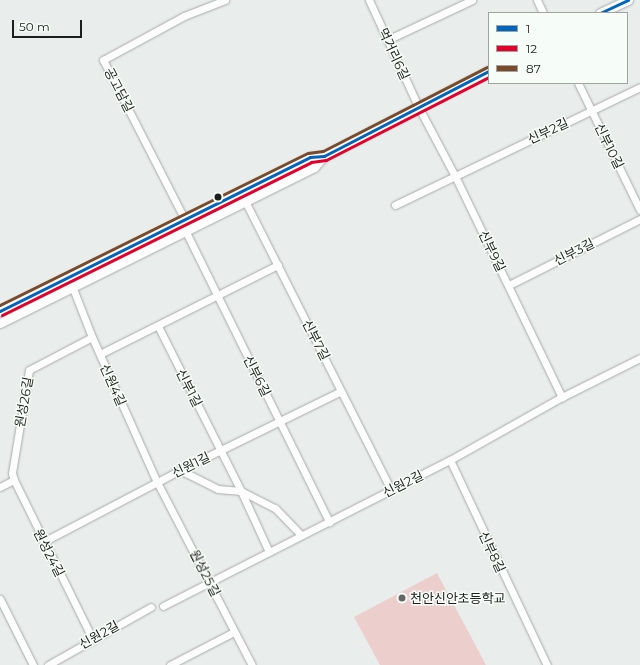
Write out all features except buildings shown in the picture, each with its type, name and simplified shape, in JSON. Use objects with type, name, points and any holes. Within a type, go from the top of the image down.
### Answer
[{"type":"street","name":"공고담길","points":[[185,220],[103,60],[184,16],[225,0]]},
{"type":"street","name":"먹거리6길","points":[[369,0],[419,108]]},
{"type":"street","points":[[387,40],[472,0]]},
{"type":"street","points":[[536,0],[543,12]]},
{"type":"street","points":[[602,12],[628,0]]},
{"type":"street","points":[[0,323],[314,167],[324,156],[488,72]]},
{"type":"street","name":"신부10길","points":[[578,84],[640,210]]},
{"type":"street","name":"신부2길","points":[[454,174],[592,111],[640,86]]},
{"type":"street","name":"신부9길","points":[[419,108],[454,174],[562,396]]},
{"type":"street","points":[[0,311],[310,157],[324,156]]},
{"type":"street","points":[[395,205],[454,174]]},
{"type":"street","name":"신부7길","points":[[240,191],[391,490]]},
{"type":"street","name":"신부3길","points":[[508,285],[640,219]]},
{"type":"street","name":"신부6길","points":[[185,230],[329,522]]},
{"type":"street","points":[[100,354],[278,265]]},
{"type":"street","name":"신원4길","points":[[72,286],[92,337],[157,482]]},
{"type":"street","name":"신부1길","points":[[158,326],[240,491]]},
{"type":"street","name":"원성26길","points":[[14,480],[12,473],[29,370],[92,337]]},
{"type":"street","name":"신원2길","points":[[163,606],[450,460],[562,396],[640,358]]},
{"type":"street","name":"신원1길","points":[[43,542],[180,470],[341,390]]},
{"type":"street","name":"신부8길","points":[[450,460],[547,665]]},
{"type":"street","points":[[180,470],[218,490],[240,491],[275,508],[301,535]]},
{"type":"street","points":[[0,487],[14,480]]},
{"type":"street","name":"원성24길","points":[[14,480],[43,542],[92,638]]},
{"type":"street","name":"원성25길","points":[[157,482],[252,665]]},
{"type":"street","points":[[240,491],[270,552]]},
{"type":"street","points":[[0,599],[33,665]]},
{"type":"street","name":"신원2길","points":[[48,665],[92,638],[152,607]]},
{"type":"street","points":[[170,665],[234,632]]},
{"type":"shaded area","points":[[437,573],[486,665],[380,665],[354,617]]},
{"type":"transit line","name":"1","points":[[602,12],[628,0]]},
{"type":"transit line","name":"87","points":[[0,305],[308,153],[323,151],[487,67]]},
{"type":"transit line","name":"1","points":[[0,311],[310,157],[324,156],[488,72]]},
{"type":"transit line","name":"12","points":[[2,315],[311,162],[326,160],[488,78]]},
{"type":"place","name":"천안신안초등학교","points":[[402,598]]}]
